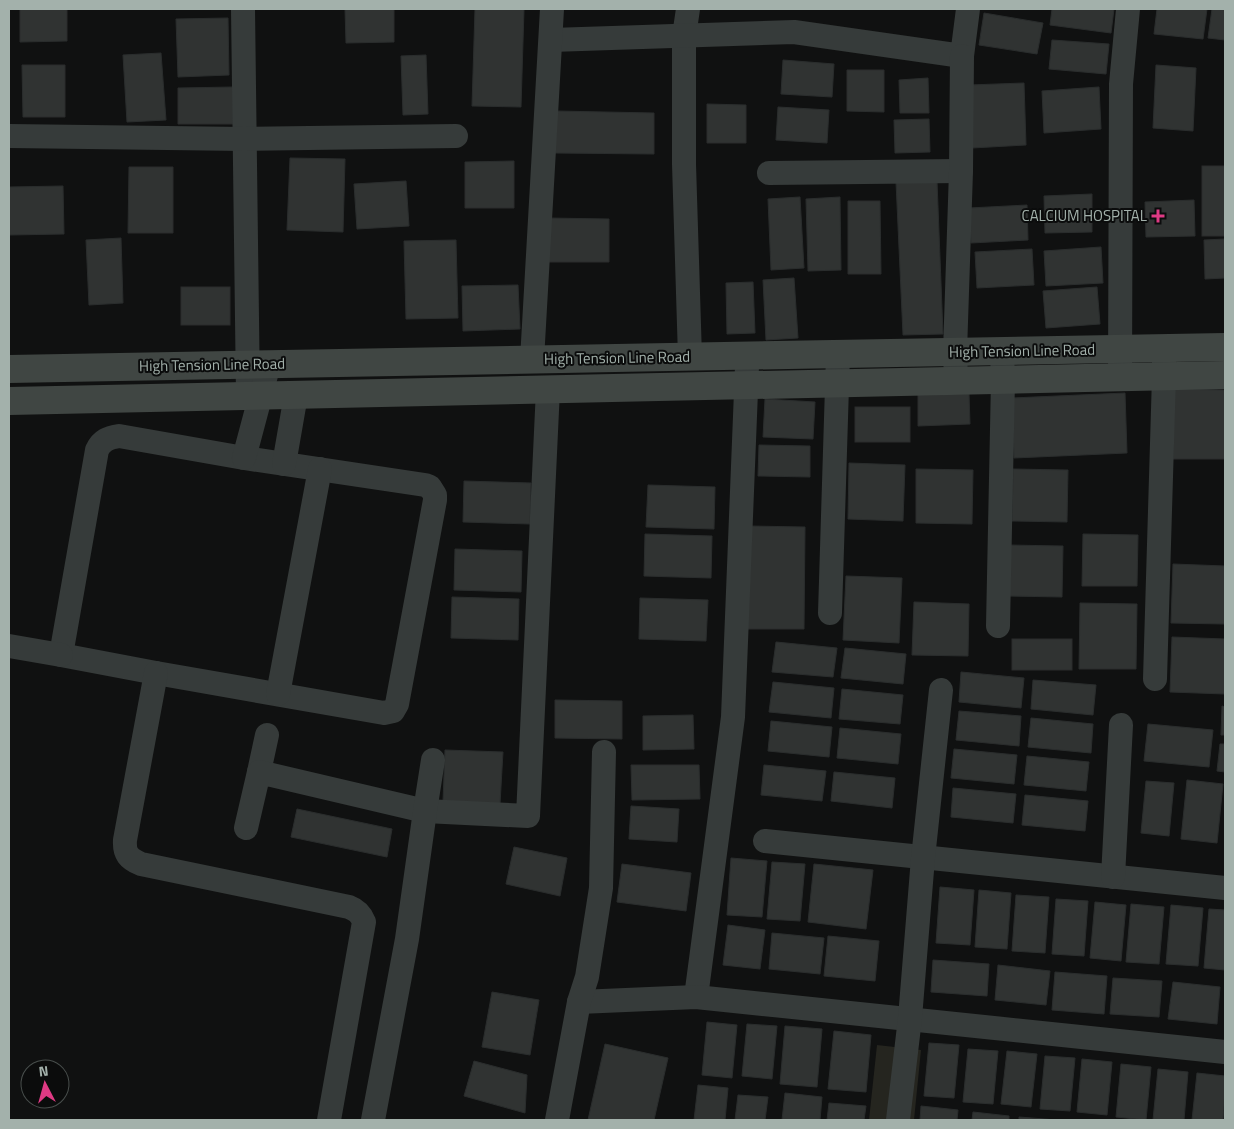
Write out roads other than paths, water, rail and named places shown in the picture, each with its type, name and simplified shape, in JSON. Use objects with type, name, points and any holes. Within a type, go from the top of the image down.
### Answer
[{"type":"main road","name":"High Tension Line Road","points":[[9,369],[1225,348]]},
{"type":"main road","points":[[9,401],[1225,375]]},
{"type":"street","points":[[243,9],[245,140],[258,365],[244,458]]},
{"type":"street","points":[[532,360],[552,9]]},
{"type":"street","points":[[688,9],[684,36],[684,164],[690,357]]},
{"type":"street","points":[[956,381],[955,352],[962,56],[968,9]]},
{"type":"street","points":[[1120,377],[1121,84],[1128,9]]},
{"type":"street","points":[[551,40],[794,32],[962,56]]},
{"type":"street","points":[[9,136],[245,140],[456,136]]},
{"type":"street","points":[[770,173],[960,171]]},
{"type":"street","points":[[1155,679],[1164,349]]},
{"type":"street","points":[[998,626],[1002,352]]},
{"type":"street","points":[[830,613],[838,354]]},
{"type":"street","points":[[696,997],[733,717],[747,356]]},
{"type":"street","points":[[259,772],[425,811],[528,816],[548,390]]},
{"type":"street","points":[[284,464],[296,395]]},
{"type":"street","points":[[9,646],[384,713],[393,711],[396,708],[435,500],[433,490],[425,485],[244,458],[119,436],[110,437],[99,445],[97,450],[60,654]]},
{"type":"street","points":[[278,694],[320,469]]},
{"type":"street","points":[[156,673],[125,840],[124,848],[127,855],[133,861],[141,864],[348,908],[356,910],[362,916],[364,922],[329,1120]]},
{"type":"street","points":[[898,1120],[910,1018],[923,858],[941,690]]},
{"type":"street","points":[[1113,877],[1121,724]]},
{"type":"street","points":[[246,828],[267,735]]},
{"type":"street","points":[[557,1120],[580,1002],[587,977],[601,888],[604,752]]},
{"type":"street","points":[[373,1120],[407,939],[433,760]]},
{"type":"street","points":[[764,841],[1225,888]]},
{"type":"street","points":[[580,1002],[696,997],[1225,1052]]},
{"type":"place","name":"CALCIUM HOSPITAL","points":[[1158,216]]}]
